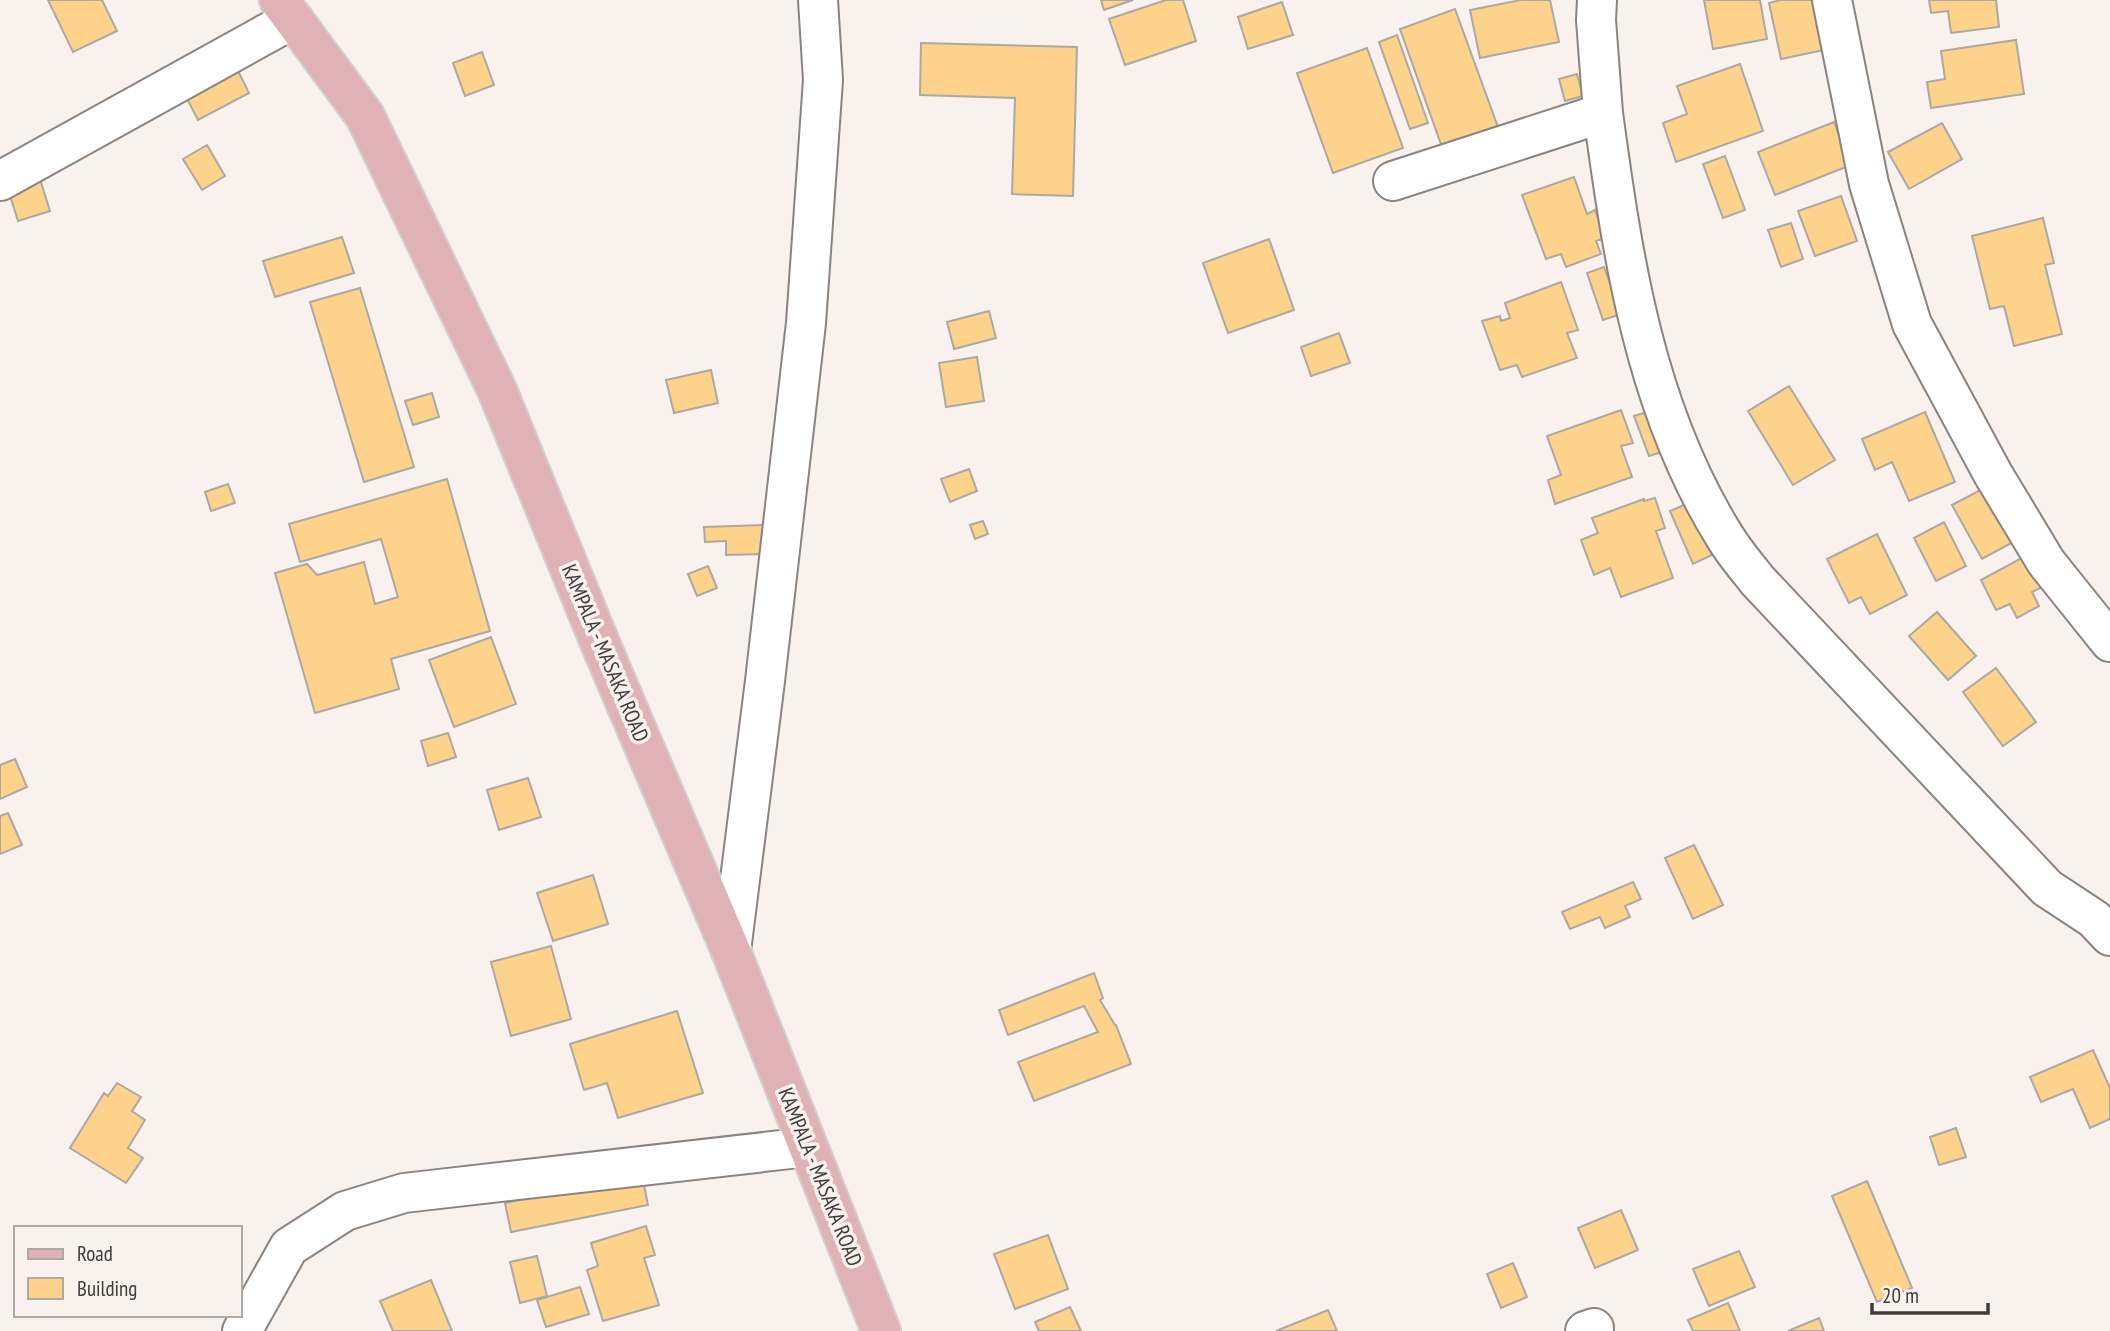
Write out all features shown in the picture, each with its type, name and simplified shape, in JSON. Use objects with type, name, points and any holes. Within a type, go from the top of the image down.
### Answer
[{"type":"main road","name":"KAMPALA - MASAKA ROAD","points":[[286,10],[365,117],[497,390],[730,951],[881,1331]]},
{"type":"street","points":[[730,951],[765,681],[806,323],[822,80],[818,0]]},
{"type":"street","points":[[1597,0],[1603,113],[1623,251],[1644,350],[1678,447],[1725,538],[1757,580],[2047,888],[2105,920]]},
{"type":"street","points":[[1832,0],[1869,184],[1912,324],[1993,474],[2046,562],[2110,642]]},
{"type":"street","points":[[0,181],[286,10]]},
{"type":"street","points":[[1393,181],[1603,113]]},
{"type":"street","points":[[242,1331],[289,1247],[345,1211],[404,1193],[808,1147]]},
{"type":"building","points":[[48,0],[102,0],[117,31],[73,52]]},
{"type":"building","points":[[1101,0],[1133,0],[1104,10]]},
{"type":"building","points":[[1166,0],[1183,0],[1196,41],[1125,65],[1109,19]]},
{"type":"building","points":[[1521,0],[1550,0],[1559,42],[1480,58],[1470,10]]},
{"type":"building","points":[[1704,0],[1760,0],[1767,39],[1713,49]]},
{"type":"building","points":[[1781,0],[1813,0],[1824,50],[1781,59],[1769,3]]},
{"type":"building","points":[[1929,0],[1996,0],[1999,27],[1951,33],[1948,11],[1931,13]]},
{"type":"building","points":[[1282,2],[1293,35],[1248,49],[1238,17]]},
{"type":"building","points":[[1455,9],[1499,130],[1443,150],[1400,29]]},
{"type":"building","points":[[1397,35],[1428,123],[1410,129],[1379,42]]},
{"type":"building","points":[[2016,40],[2024,94],[1931,108],[1927,82],[1945,79],[1941,51]]},
{"type":"building","points":[[921,43],[1077,47],[1073,196],[1012,194],[1015,98],[920,95]]},
{"type":"building","points":[[1367,48],[1403,148],[1333,173],[1297,73]]},
{"type":"building","points":[[482,52],[494,85],[465,96],[453,63]]},
{"type":"building","points":[[1740,64],[1763,131],[1676,162],[1663,123],[1687,114],[1677,86]]},
{"type":"building","points":[[237,69],[249,93],[198,120],[186,97]]},
{"type":"building","points":[[1577,74],[1583,96],[1565,101],[1559,79]]},
{"type":"building","points":[[1834,122],[1851,165],[1775,195],[1758,152]]},
{"type":"building","points":[[1942,123],[1962,159],[1909,189],[1888,152]]},
{"type":"building","points":[[207,145],[225,176],[202,190],[183,159]]},
{"type":"building","points":[[1725,156],[1745,210],[1723,218],[1703,164]]},
{"type":"building","points":[[1574,177],[1587,214],[1595,210],[1605,238],[1596,241],[1601,254],[1566,267],[1561,254],[1546,259],[1522,195]]},
{"type":"building","points":[[40,179],[50,211],[18,221],[8,189]]},
{"type":"building","points":[[1841,196],[1857,241],[1815,256],[1798,211]]},
{"type":"building","points":[[2043,218],[2054,263],[2045,265],[2062,334],[2014,346],[2004,306],[1990,309],[1972,236]]},
{"type":"building","points":[[1791,223],[1803,259],[1781,267],[1768,230]]},
{"type":"building","points":[[342,237],[354,273],[275,297],[263,261]]},
{"type":"building","points":[[1269,239],[1294,310],[1228,333],[1203,263]]},
{"type":"building","points":[[1604,267],[1621,314],[1603,320],[1587,273]]},
{"type":"building","points":[[1561,282],[1578,330],[1567,333],[1577,358],[1522,377],[1517,365],[1500,370],[1482,321],[1500,316],[1501,321],[1510,318],[1505,303]]},
{"type":"building","points":[[360,288],[414,467],[364,482],[310,302]]},
{"type":"building","points":[[989,311],[996,338],[954,349],[947,322]]},
{"type":"building","points":[[1339,333],[1350,363],[1311,376],[1301,347]]},
{"type":"building","points":[[977,357],[984,401],[946,407],[939,363]]},
{"type":"building","points":[[711,370],[718,403],[674,413],[666,380]]},
{"type":"building","points":[[1789,386],[1835,460],[1793,485],[1748,411]]},
{"type":"building","points":[[432,393],[439,417],[413,425],[405,401]]},
{"type":"building","points":[[1621,410],[1633,443],[1621,446],[1632,477],[1555,504],[1548,480],[1561,475],[1547,436]]},
{"type":"building","points":[[1654,410],[1668,450],[1649,456],[1634,416]]},
{"type":"building","points":[[1925,412],[1955,482],[1909,501],[1892,462],[1875,470],[1862,439]]},
{"type":"building","points":[[969,469],[977,491],[950,502],[941,479]]},
{"type":"building","points":[[447,479],[490,631],[391,659],[399,689],[315,713],[275,573],[307,564],[317,575],[364,562],[375,604],[398,597],[381,539],[300,562],[289,524]]},
{"type":"building","points":[[228,484],[235,503],[211,511],[205,492]]},
{"type":"building","points":[[1984,488],[2013,542],[1982,559],[1952,505]]},
{"type":"building","points":[[1655,498],[1665,528],[1656,531],[1673,578],[1621,597],[1610,568],[1594,575],[1581,540],[1598,533],[1592,518],[1644,499]]},
{"type":"building","points":[[1691,502],[1714,554],[1693,564],[1670,511]]},
{"type":"building","points":[[983,521],[988,534],[975,539],[970,525]]},
{"type":"building","points":[[1944,522],[1966,566],[1936,581],[1914,538]]},
{"type":"building","points":[[766,525],[767,554],[726,555],[726,541],[705,542],[704,527]]},
{"type":"building","points":[[1877,534],[1907,595],[1870,614],[1861,597],[1849,603],[1827,559]]},
{"type":"building","points":[[2027,555],[2044,586],[2032,592],[2039,606],[2017,618],[2010,604],[1996,610],[1981,580]]},
{"type":"building","points":[[708,566],[717,588],[697,596],[688,574]]},
{"type":"building","points":[[1937,612],[1976,656],[1948,680],[1909,636]]},
{"type":"building","points":[[491,637],[516,704],[454,727],[429,660]]},
{"type":"building","points":[[1996,668],[2036,722],[2003,746],[1963,692]]},
{"type":"building","points":[[448,733],[456,757],[428,766],[421,741]]},
{"type":"building","points":[[15,759],[27,787],[0,799],[0,765]]},
{"type":"building","points":[[528,778],[541,817],[499,830],[487,790]]},
{"type":"building","points":[[8,813],[22,845],[0,854],[0,816]]},
{"type":"building","points":[[1694,845],[1723,905],[1693,919],[1665,858]]},
{"type":"building","points":[[593,875],[608,924],[553,941],[537,893]]},
{"type":"building","points":[[1633,882],[1641,899],[1625,906],[1630,917],[1605,928],[1600,917],[1570,929],[1562,912]]},
{"type":"building","points":[[551,946],[571,1019],[511,1036],[491,962]]},
{"type":"building","points":[[1094,973],[1103,998],[1100,1000],[1116,1025],[1131,1064],[1034,1101],[1018,1062],[1098,1032],[1084,1006],[1008,1035],[999,1010]]},
{"type":"building","points":[[677,1011],[703,1093],[618,1118],[607,1083],[584,1090],[570,1044]]},
{"type":"building","points":[[2093,1050],[2110,1088],[2110,1119],[2090,1128],[2073,1089],[2041,1102],[2030,1077]]},
{"type":"building","points":[[117,1083],[141,1097],[132,1111],[145,1120],[128,1148],[143,1158],[126,1183],[70,1148],[104,1093],[108,1096]]},
{"type":"building","points":[[1956,1128],[1966,1157],[1939,1165],[1930,1137]]},
{"type":"building","points":[[642,1175],[648,1205],[511,1232],[505,1203]]},
{"type":"building","points":[[1867,1181],[1912,1288],[1877,1302],[1832,1196]]},
{"type":"building","points":[[1621,1210],[1638,1250],[1595,1268],[1578,1228]]},
{"type":"building","points":[[646,1226],[655,1255],[644,1258],[659,1305],[603,1321],[587,1270],[598,1266],[591,1243]]},
{"type":"building","points":[[1048,1235],[1068,1289],[1015,1309],[994,1254]]},
{"type":"building","points":[[1739,1251],[1755,1287],[1709,1306],[1693,1269]]},
{"type":"building","points":[[537,1256],[547,1296],[520,1303],[510,1262]]},
{"type":"building","points":[[1513,1263],[1527,1297],[1501,1308],[1487,1274]]},
{"type":"building","points":[[431,1280],[452,1331],[393,1331],[380,1301]]},
{"type":"building","points":[[580,1287],[589,1314],[546,1327],[537,1300]]},
{"type":"building","points":[[1728,1303],[1740,1331],[1693,1331],[1688,1320]]},
{"type":"building","points":[[1070,1307],[1081,1331],[1039,1331],[1035,1322]]},
{"type":"building","points":[[1328,1310],[1337,1331],[1276,1331]]},
{"type":"building","points":[[1819,1318],[1824,1331],[1788,1331]]}]
